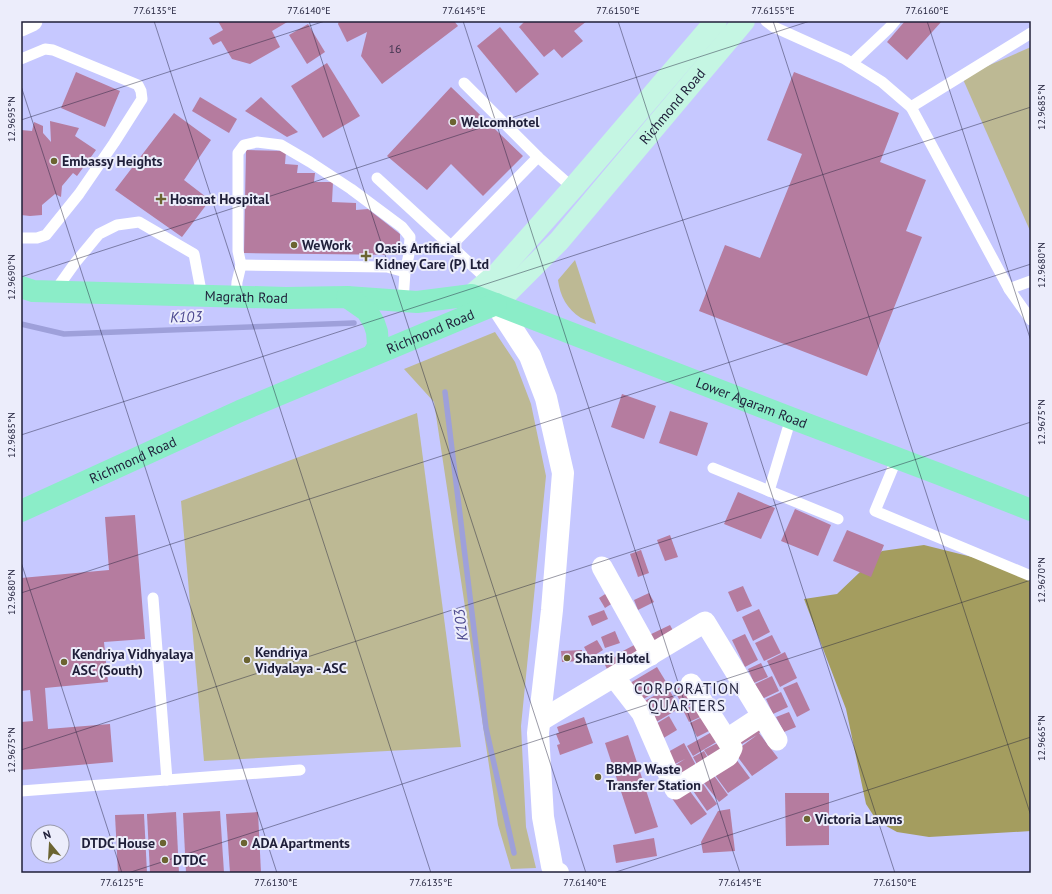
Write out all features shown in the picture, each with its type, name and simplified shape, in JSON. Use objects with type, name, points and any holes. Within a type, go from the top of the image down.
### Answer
[{"type":"main road","name":"Richmond Road","points":[[480,288],[498,273],[716,21]]},
{"type":"main road","name":"Richmond Road","points":[[21,511],[240,410],[496,304],[559,241],[743,21]]},
{"type":"main road","name":"Magrath Road","points":[[21,287],[33,291],[236,297],[347,298],[403,302],[417,302],[480,288]]},
{"type":"main road","name":"Lower Agaram Road","points":[[480,288],[496,304],[1031,510]]},
{"type":"main road","points":[[347,298],[368,311],[374,322],[377,332],[378,346],[373,355]]},
{"type":"street","points":[[21,26],[32,21]]},
{"type":"street","points":[[496,304],[533,363],[546,398],[563,473],[552,610],[538,733],[543,817],[555,872]]},
{"type":"street","points":[[602,567],[651,655]]},
{"type":"street","points":[[540,721],[706,622],[777,740]]},
{"type":"street","points":[[614,677],[642,713],[675,789],[728,756],[732,748],[691,684]]},
{"type":"street","points":[[726,739],[762,716]]},
{"type":"lane","points":[[766,21],[774,27],[852,63],[882,82],[911,107],[1009,289],[1031,320]]},
{"type":"lane","points":[[852,63],[895,21]]},
{"type":"lane","points":[[911,107],[1031,33]]},
{"type":"lane","points":[[21,59],[45,49],[53,50],[138,85],[142,99],[79,194],[46,235],[37,238],[21,238]]},
{"type":"lane","points":[[464,83],[538,158],[573,188]]},
{"type":"lane","points":[[236,297],[237,282],[241,265],[238,251],[238,152],[244,145],[257,142],[281,145],[351,189],[402,227],[410,237],[409,254],[404,272],[403,302]]},
{"type":"lane","points":[[451,246],[538,158]]},
{"type":"lane","points":[[377,178],[451,246],[480,288]]},
{"type":"lane","points":[[55,291],[75,263],[99,234],[117,225],[139,222],[194,254],[202,296]]},
{"type":"lane","points":[[241,265],[387,267],[404,272]]},
{"type":"lane","points":[[1009,289],[1031,280]]},
{"type":"lane","points":[[769,491],[791,418]]},
{"type":"lane","points":[[897,458],[875,511],[1031,576]]},
{"type":"lane","points":[[713,468],[838,519]]},
{"type":"lane","points":[[153,598],[167,780]]},
{"type":"lane","points":[[21,791],[300,770]]},
{"type":"shaded area","points":[[1031,47],[1031,233],[962,77]]},
{"type":"shaded area","points":[[575,260],[596,324],[581,318],[572,311],[562,297],[560,291],[558,280]]},
{"type":"shaded area","points":[[495,332],[515,362],[531,404],[546,476],[521,726],[526,827],[536,868],[511,869],[498,825],[434,402],[404,369]]},
{"type":"shaded area","points":[[417,413],[461,747],[204,761],[181,501]]},
{"type":"shaded area","points":[[924,545],[1008,566],[1031,578],[1031,831],[929,837],[897,832],[877,821],[866,804],[846,709],[804,599],[837,594],[882,551]]},
{"type":"building","points":[[218,21],[289,21],[272,31],[280,47],[250,64],[232,59],[221,41],[213,45],[209,38],[223,30]]},
{"type":"building","points":[[339,21],[454,21],[458,26],[382,84],[361,56],[367,32],[347,42],[338,24]]},
{"type":"building","points":[[525,21],[587,21],[574,31],[583,41],[562,58],[554,49],[544,57],[519,27]]},
{"type":"building","points":[[905,21],[942,21],[907,60],[887,42]]},
{"type":"building","points":[[308,24],[325,52],[307,64],[289,35]]},
{"type":"building","points":[[500,27],[539,74],[516,93],[477,46]]},
{"type":"building","points":[[327,63],[360,116],[323,138],[291,86]]},
{"type":"building","points":[[76,72],[120,91],[105,127],[61,108]]},
{"type":"building","points":[[794,72],[899,113],[880,162],[926,180],[906,231],[922,237],[867,376],[699,311],[725,245],[760,258],[802,154],[767,140]]},
{"type":"building","name":"Welcomhotel","points":[[451,87],[523,156],[483,196],[451,164],[427,190],[387,156]]},
{"type":"building","points":[[200,97],[237,119],[229,133],[192,111]]},
{"type":"building","points":[[261,97],[298,132],[287,137],[245,111]]},
{"type":"building","points":[[174,113],[211,140],[184,180],[210,200],[182,237],[115,190]]},
{"type":"building","name":"Embassy Heights","points":[[50,121],[79,128],[75,136],[96,150],[77,176],[73,173],[62,186],[61,197],[55,194],[42,205],[42,215],[21,215],[21,130],[32,131],[34,122],[43,126],[43,133],[51,142]]},
{"type":"building","points":[[246,150],[286,151],[285,164],[298,165],[297,173],[315,173],[314,182],[333,182],[332,202],[356,203],[356,210],[368,209],[400,234],[400,255],[244,253]]},
{"type":"building","points":[[622,394],[656,406],[644,439],[611,427]]},
{"type":"building","points":[[670,411],[708,423],[697,456],[659,443]]},
{"type":"building","points":[[738,492],[775,508],[761,539],[724,524]]},
{"type":"building","points":[[795,509],[831,525],[818,556],[781,541]]},
{"type":"building","name":"Kendriya Vidhyalaya ASC (South)","points":[[135,515],[145,639],[104,642],[108,682],[45,688],[48,729],[110,724],[113,762],[21,770],[21,722],[33,721],[30,690],[21,691],[21,578],[109,570],[105,517]]},
{"type":"building","points":[[847,530],[884,545],[871,577],[833,561]]},
{"type":"building","points":[[670,535],[678,557],[665,561],[657,540]]},
{"type":"building","points":[[641,550],[649,573],[638,577],[630,554]]},
{"type":"building","points":[[743,586],[752,606],[737,612],[728,592]]},
{"type":"building","points":[[613,589],[619,599],[605,608],[599,598]]},
{"type":"building","points":[[649,593],[654,602],[638,610],[634,600]]},
{"type":"building","points":[[759,609],[770,632],[753,641],[742,617]]},
{"type":"building","points":[[604,610],[608,619],[592,626],[588,616]]},
{"type":"building","points":[[670,625],[677,638],[652,651],[645,637]]},
{"type":"building","points":[[615,631],[620,643],[605,648],[601,637]]},
{"type":"building","points":[[745,634],[758,660],[745,667],[732,640]]},
{"type":"building","points":[[772,635],[781,653],[764,661],[755,643]]},
{"type":"building","points":[[597,640],[603,650],[590,658],[584,647]]},
{"type":"building","points":[[638,643],[644,654],[627,664],[621,652]]},
{"type":"building","points":[[582,650],[582,661],[562,662],[561,651]]},
{"type":"building","points":[[785,652],[797,678],[780,687],[767,661]]},
{"type":"building","points":[[620,654],[627,665],[610,675],[604,663]]},
{"type":"building","points":[[761,663],[768,677],[754,683],[748,669]]},
{"type":"building","points":[[657,667],[668,685],[640,701],[630,683]]},
{"type":"building","points":[[772,676],[779,691],[762,699],[755,684]]},
{"type":"building","points":[[797,682],[810,710],[797,717],[783,688]]},
{"type":"building","points":[[689,683],[698,701],[684,708],[674,690]]},
{"type":"building","points":[[668,688],[680,708],[653,724],[641,703]]},
{"type":"building","points":[[781,692],[788,707],[773,714],[766,699]]},
{"type":"building","points":[[699,702],[705,715],[689,722],[683,710]]},
{"type":"building","points":[[789,712],[796,727],[784,732],[776,717]]},
{"type":"building","points":[[706,715],[713,729],[697,737],[690,723]]},
{"type":"building","points":[[669,716],[677,730],[662,739],[654,725]]},
{"type":"building","points":[[584,717],[593,743],[560,755],[557,745],[560,744],[556,734],[559,733],[557,727]]},
{"type":"building","points":[[759,720],[765,729],[759,733],[778,758],[752,776],[734,752],[757,735],[737,747],[732,738]]},
{"type":"building","points":[[717,729],[723,738],[693,756],[687,746]]},
{"type":"building","points":[[628,735],[658,827],[635,834],[605,743]]},
{"type":"building","points":[[723,740],[729,751],[711,761],[704,750]]},
{"type":"building","points":[[684,743],[698,769],[682,779],[674,766],[685,759],[675,764],[668,752]]},
{"type":"building","points":[[704,751],[710,762],[699,768],[693,757]]},
{"type":"building","points":[[733,755],[750,778],[728,793],[712,771]]},
{"type":"building","points":[[710,770],[728,795],[719,802],[700,778]]},
{"type":"building","points":[[699,778],[717,804],[707,811],[689,785]]},
{"type":"building","points":[[686,786],[707,814],[691,825],[671,797]]},
{"type":"building","name":"Victoria Lawns","points":[[785,793],[829,793],[829,845],[786,846]]},
{"type":"building","points":[[730,809],[735,851],[703,853],[701,842],[718,811]]},
{"type":"building","points":[[220,811],[224,873],[186,873],[183,813]]},
{"type":"building","name":"DTDC House","points":[[176,812],[179,873],[150,873],[147,814]]},
{"type":"building","name":"ADA Apartments","points":[[258,812],[261,873],[230,873],[226,814]]},
{"type":"building","points":[[144,814],[147,873],[118,873],[115,815]]},
{"type":"building","points":[[654,838],[657,856],[616,863],[613,845]]},
{"type":"waterway","name":"K103","points":[[21,324],[64,334],[354,323]]},
{"type":"waterway","name":"K103","points":[[445,392],[486,728],[514,853]]},
{"type":"place","name":"Welcomhotel","points":[[453,122]]},
{"type":"place","name":"Embassy Heights","points":[[54,161]]},
{"type":"place","name":"Hosmat Hospital","points":[[161,199]]},
{"type":"place","name":"WeWork","points":[[294,245]]},
{"type":"place","name":"Oasis Artificial Kidney Care (P) Ltd","points":[[366,256]]},
{"type":"place","name":"Shanti Hotel","points":[[567,658]]},
{"type":"place","name":"Kendriya Vidyalaya - ASC","points":[[247,660]]},
{"type":"place","name":"Kendriya Vidhyalaya ASC (South)","points":[[64,662]]},
{"type":"place","name":"BBMP Waste Transfer Station","points":[[598,777]]},
{"type":"place","name":"Victoria Lawns","points":[[807,819]]},
{"type":"place","name":"DTDC House","points":[[163,843]]},
{"type":"place","name":"ADA Apartments","points":[[244,843]]},
{"type":"place","name":"DTDC","points":[[165,860]]},
{"type":"district","name":"CORPORATION QUARTERS","points":[[687,698]]}]
